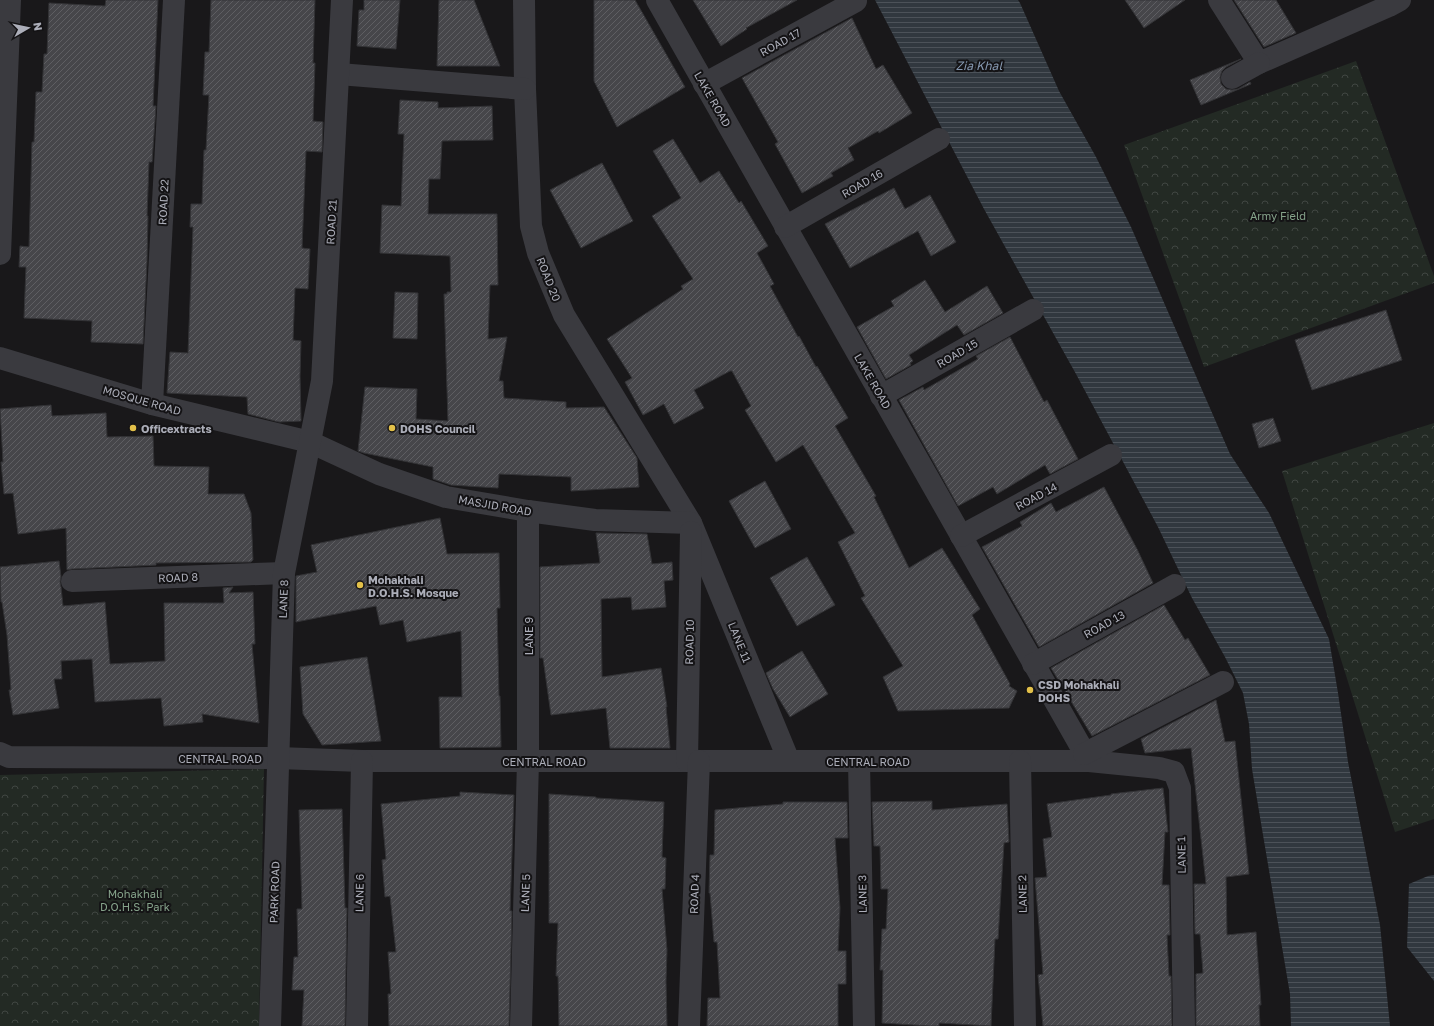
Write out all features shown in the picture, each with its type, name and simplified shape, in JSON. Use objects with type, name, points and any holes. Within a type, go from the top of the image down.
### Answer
[{"type":"street","points":[[0,254],[10,0]]},
{"type":"street","name":"ROAD 22","points":[[152,404],[174,0]]},
{"type":"street","name":"ROAD 21","points":[[310,442],[322,381],[342,0]]},
{"type":"street","name":"ROAD 20","points":[[524,0],[525,89],[531,226],[538,253],[564,315],[691,523]]},
{"type":"street","name":"LAKE ROAD","points":[[657,0],[1086,758]]},
{"type":"street","points":[[1219,0],[1259,63]]},
{"type":"street","points":[[1232,78],[1259,63],[1400,0]]},
{"type":"street","name":"ROAD 17","points":[[704,84],[856,1]]},
{"type":"street","points":[[339,74],[525,89]]},
{"type":"street","name":"ROAD 16","points":[[785,227],[939,139]]},
{"type":"street","name":"ROAD 15","points":[[881,396],[1033,310]]},
{"type":"street","name":"MOSQUE ROAD","points":[[0,358],[152,404],[310,442]]},
{"type":"street","name":"MASJID ROAD","points":[[310,442],[379,474],[446,497],[528,511],[595,520],[691,523]]},
{"type":"street","name":"LANE 8","points":[[278,758],[284,573],[310,442]]},
{"type":"street","name":"ROAD 14","points":[[961,536],[1111,455]]},
{"type":"street","name":"LANE 9","points":[[528,511],[528,761]]},
{"type":"street","name":"ROAD 10","points":[[691,523],[693,761]]},
{"type":"street","name":"LANE 11","points":[[691,523],[789,761]]},
{"type":"street","name":"ROAD 8","points":[[72,581],[284,573]]},
{"type":"street","name":"ROAD 13","points":[[1033,664],[1175,585]]},
{"type":"street","points":[[1086,758],[1224,682]]},
{"type":"street","name":"CENTRAL ROAD","points":[[0,753],[9,757],[278,758],[362,761],[1020,761],[1086,758]]},
{"type":"street","name":"PARK ROAD","points":[[270,1026],[278,758]]},
{"type":"street","name":"LANE 1","points":[[1086,758],[1159,768],[1174,772],[1180,788],[1184,1026]]},
{"type":"street","name":"LANE 6","points":[[357,1026],[362,761]]},
{"type":"street","name":"LANE 5","points":[[521,1026],[528,761]]},
{"type":"street","name":"ROAD 4","points":[[689,1026],[693,761]]},
{"type":"street","name":"LANE 3","points":[[859,761],[864,1026]]},
{"type":"street","name":"LANE 2","points":[[1020,761],[1025,1026]]},
{"type":"green space","name":"Army Field","points":[[1356,61],[1434,276],[1434,283],[1204,367],[1124,145]]},
{"type":"green space","points":[[1434,423],[1434,819],[1395,832],[1282,471]]},
{"type":"green space","name":"Mohakhali D.O.H.S. Park","points":[[264,769],[259,1026],[0,1026],[0,775]]},
{"type":"water","name":"Zia Khal","points":[[875,0],[1018,0],[1020,3],[1059,91],[1096,157],[1131,227],[1230,454],[1269,513],[1329,639],[1348,762],[1380,925],[1390,1026],[1291,1026],[1290,994],[1252,769],[1249,724],[1243,693],[1192,598],[1158,527],[1076,374],[984,209]]},
{"type":"water","points":[[1434,875],[1434,981],[1407,947],[1409,884]]},
{"type":"building","points":[[106,0],[158,0],[153,106],[156,106],[152,162],[149,162],[147,261],[143,344],[91,342],[92,321],[24,318],[26,267],[19,267],[20,246],[29,247],[32,142],[34,142],[36,92],[42,92],[44,54],[47,54],[49,3],[105,6]]},
{"type":"building","points":[[211,0],[315,0],[313,121],[323,122],[322,152],[306,151],[302,248],[310,249],[308,289],[295,288],[293,340],[301,341],[301,421],[279,422],[248,414],[247,397],[167,393],[170,352],[188,353],[193,227],[190,227],[191,204],[202,204],[204,150],[206,150],[209,95],[203,95],[205,52],[209,52]]},
{"type":"building","points":[[364,0],[400,0],[396,49],[357,46],[359,10],[364,10]]},
{"type":"building","points":[[439,0],[474,0],[500,66],[437,66]]},
{"type":"building","points":[[594,0],[635,0],[685,87],[617,127],[594,81]]},
{"type":"building","points":[[693,0],[797,0],[746,28],[747,29],[721,46]]},
{"type":"building","points":[[1125,0],[1185,0],[1144,28]]},
{"type":"building","points":[[1234,0],[1276,0],[1296,33],[1264,47]]},
{"type":"building","points":[[852,18],[876,69],[883,65],[912,113],[879,133],[878,131],[848,148],[854,160],[831,173],[833,176],[802,193],[775,144],[778,142],[742,78]]},
{"type":"building","points":[[1241,59],[1226,67],[1222,71],[1220,77],[1221,84],[1226,89],[1232,90],[1238,89],[1250,82],[1251,84],[1201,105],[1190,80]]},
{"type":"building","points":[[400,100],[438,102],[438,108],[492,106],[493,140],[442,141],[440,179],[429,179],[428,214],[497,214],[498,285],[490,285],[488,339],[507,337],[499,381],[503,381],[504,398],[566,402],[566,408],[604,407],[637,458],[639,487],[571,491],[571,477],[499,474],[498,488],[451,485],[433,479],[433,467],[358,451],[365,387],[417,389],[416,419],[448,421],[444,294],[451,292],[450,256],[380,253],[382,205],[401,206],[404,134],[398,134]]},
{"type":"building","points":[[673,139],[700,183],[719,171],[739,203],[741,201],[768,246],[757,253],[774,284],[770,286],[798,337],[799,336],[816,367],[817,366],[848,418],[835,426],[876,496],[874,497],[909,568],[942,548],[980,609],[972,615],[1010,684],[1009,686],[1017,691],[1009,708],[898,711],[883,677],[903,666],[861,598],[865,596],[838,542],[855,533],[803,445],[776,462],[745,410],[751,406],[732,371],[694,390],[704,408],[674,424],[664,404],[643,415],[625,382],[632,378],[607,339],[683,289],[681,286],[693,279],[652,216],[681,198],[653,151]]},
{"type":"building","points":[[602,163],[633,221],[581,248],[550,190]]},
{"type":"building","points":[[894,188],[905,209],[930,195],[956,242],[931,256],[918,231],[850,268],[825,224]]},
{"type":"building","points":[[925,280],[945,312],[987,286],[1003,313],[964,335],[957,325],[909,355],[913,361],[910,363],[911,365],[886,379],[857,327],[894,306],[891,301]]},
{"type":"building","points":[[395,292],[418,293],[417,339],[393,338]]},
{"type":"building","points":[[1386,310],[1402,360],[1312,390],[1295,340]]},
{"type":"building","points":[[1010,337],[1044,402],[1047,400],[1078,459],[1050,474],[1045,465],[997,494],[993,487],[958,506],[899,400],[923,387],[924,390],[978,359],[976,356]]},
{"type":"building","points":[[51,405],[52,416],[106,413],[107,437],[153,436],[154,466],[209,467],[208,494],[244,494],[251,513],[253,560],[251,562],[156,563],[156,565],[67,570],[66,528],[18,534],[13,493],[4,494],[1,462],[3,462],[0,409]]},
{"type":"building","points":[[1273,418],[1281,441],[1259,448],[1252,424]]},
{"type":"building","points":[[765,481],[791,529],[755,548],[729,501]]},
{"type":"building","points":[[1104,487],[1137,549],[1153,583],[1039,647],[982,547],[1022,526],[1020,522],[1051,503],[1056,512]]},
{"type":"building","points":[[440,518],[447,554],[499,553],[500,608],[497,608],[501,747],[440,748],[439,697],[462,697],[461,631],[407,642],[403,620],[380,625],[376,606],[296,622],[296,576],[317,572],[311,545]]},
{"type":"building","points":[[596,533],[647,534],[652,564],[672,562],[673,580],[664,581],[666,607],[632,610],[631,597],[601,599],[602,677],[661,668],[667,707],[670,748],[610,748],[606,708],[551,715],[543,658],[540,658],[540,567],[600,563]]},
{"type":"building","points":[[807,557],[835,605],[797,626],[770,578]]},
{"type":"building","points":[[59,561],[63,606],[105,602],[110,664],[165,661],[164,603],[224,603],[223,588],[233,587],[229,593],[253,592],[255,644],[252,644],[259,723],[202,714],[203,722],[164,726],[161,698],[95,702],[92,659],[61,661],[62,679],[54,679],[59,708],[13,715],[9,690],[11,690],[7,635],[1,602],[0,567]]},
{"type":"building","points":[[1164,605],[1185,640],[1188,638],[1210,675],[1092,736],[1051,668]]},
{"type":"building","points":[[802,651],[828,694],[790,717],[773,689],[766,673]]},
{"type":"building","points":[[367,657],[381,741],[322,745],[303,714],[300,667]]},
{"type":"building","points":[[1216,700],[1225,742],[1235,741],[1249,874],[1226,877],[1227,935],[1256,932],[1261,1005],[1259,1005],[1260,1026],[1196,1026],[1196,974],[1203,973],[1200,934],[1195,934],[1194,884],[1206,884],[1191,748],[1145,753],[1141,739]]},
{"type":"building","points":[[1163,788],[1168,832],[1165,832],[1162,885],[1169,885],[1170,935],[1167,935],[1169,976],[1171,976],[1172,1026],[1043,1026],[1038,975],[1043,974],[1035,878],[1047,877],[1043,839],[1052,837],[1047,804]]},
{"type":"building","points":[[460,792],[514,795],[510,911],[512,911],[509,1026],[389,1026],[388,994],[391,994],[388,952],[396,952],[390,896],[385,897],[382,860],[386,859],[381,804],[460,796]]},
{"type":"building","points":[[549,794],[664,802],[662,857],[666,858],[665,889],[662,889],[667,950],[667,1026],[559,1026],[558,976],[556,976],[558,923],[549,923]]},
{"type":"building","points":[[932,801],[932,810],[1007,804],[1009,842],[1004,843],[998,939],[995,939],[991,1026],[939,1023],[939,1026],[930,1026],[882,1023],[883,970],[880,970],[882,929],[886,929],[888,889],[881,889],[880,846],[874,846],[872,802]]},
{"type":"building","points":[[783,802],[847,802],[848,838],[835,838],[840,908],[838,951],[846,951],[846,984],[838,984],[838,1026],[707,1026],[708,998],[720,998],[717,942],[714,942],[709,893],[710,855],[714,855],[715,810],[783,804]]},
{"type":"building","points":[[342,809],[345,908],[347,908],[345,1026],[302,1026],[304,990],[292,990],[294,957],[298,957],[297,909],[302,909],[299,810]]},
{"type":"place","name":"Officextracts","points":[[133,428]]},
{"type":"place","name":"DOHS Council","points":[[392,428]]},
{"type":"place","name":"Mohakhali D.O.H.S. Mosque","points":[[360,585]]},
{"type":"place","name":"CSD Mohakhali DOHS","points":[[1030,690]]}]
